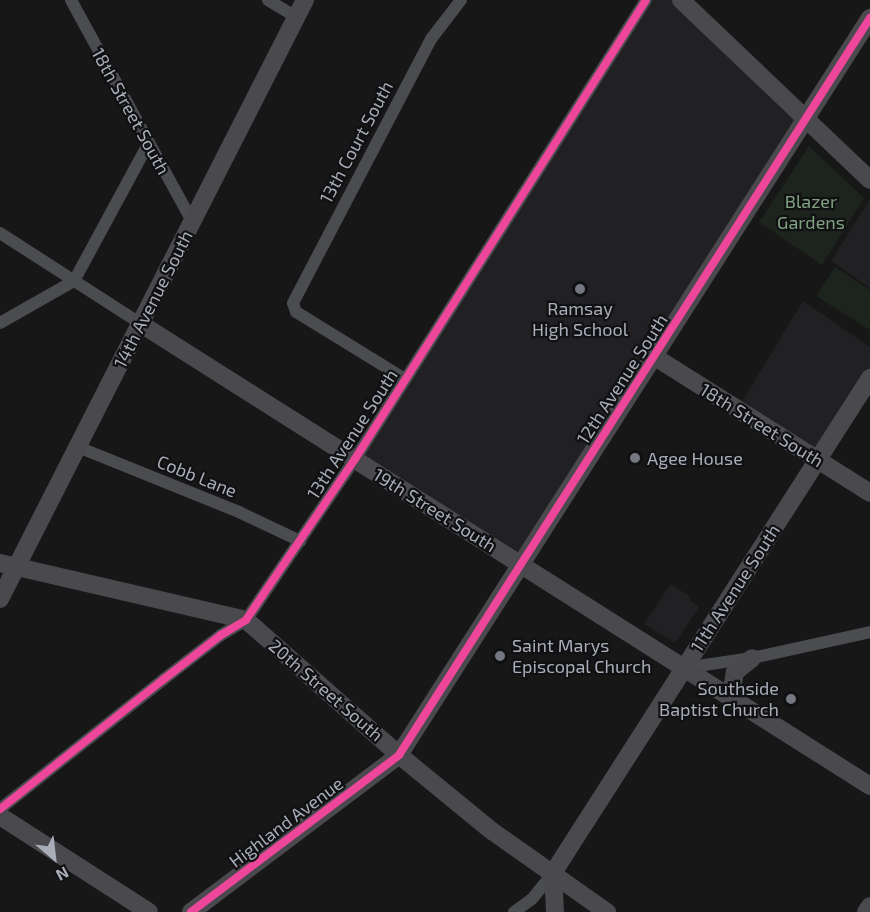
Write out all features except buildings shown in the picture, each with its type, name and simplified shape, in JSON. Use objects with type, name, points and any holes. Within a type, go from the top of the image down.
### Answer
[{"type":"street","name":"18th Street South","points":[[71,0],[192,221]]},
{"type":"street","points":[[268,0],[296,17]]},
{"type":"street","name":"14th Avenue South","points":[[0,599],[8,565],[78,447],[305,0]]},
{"type":"street","name":"13th Court South","points":[[405,379],[297,312],[293,307],[296,296],[431,39],[461,0]]},
{"type":"street","name":"13th Avenue South","points":[[0,809],[221,635],[246,620],[354,459],[646,0]]},
{"type":"street","points":[[681,0],[870,180]]},
{"type":"street","name":"12th Avenue South","points":[[399,755],[870,18]]},
{"type":"street","points":[[0,323],[74,281],[148,144]]},
{"type":"street","name":"19th Street South","points":[[0,233],[870,786]]},
{"type":"street","name":"18th Street South","points":[[655,357],[870,493]]},
{"type":"street","name":"11th Avenue South","points":[[514,912],[532,899],[552,873],[870,378]]},
{"type":"street","name":"Cobb Lane","points":[[78,447],[239,512],[300,541]]},
{"type":"street","name":"20th Street South","points":[[8,565],[246,620],[399,755],[492,831],[607,912]]},
{"type":"street","points":[[684,668],[752,658],[870,632]]},
{"type":"street","points":[[736,701],[733,684],[735,672],[752,658]]},
{"type":"street","name":"Highland Avenue","points":[[191,912],[399,755]]},
{"type":"street","points":[[0,816],[149,912]]},
{"type":"street","points":[[552,873],[555,912]]},
{"type":"street","points":[[866,912],[870,906]]},
{"type":"shaded area","name":"Ramsay High School","points":[[646,0],[681,0],[806,118],[522,565],[355,459]]},
{"type":"shaded area","points":[[870,199],[870,288],[831,261]]},
{"type":"shaded area","points":[[803,301],[870,347],[870,384],[817,460],[737,410]]},
{"type":"shaded area","points":[[671,584],[689,596],[690,601],[699,607],[675,643],[644,624]]},
{"type":"green space","name":"Blazer Gardens","points":[[809,146],[864,198],[822,265],[759,222]]},
{"type":"green space","points":[[835,267],[870,290],[870,330],[816,296]]},
{"type":"cycle path","points":[[0,809],[221,635],[246,620],[355,459],[646,0]]},
{"type":"cycle path","points":[[191,912],[399,755],[870,18]]},
{"type":"place","name":"Ramsay High School","points":[[580,289]]},
{"type":"place","name":"Agee House","points":[[635,458]]},
{"type":"place","name":"Saint Marys Episcopal Church","points":[[500,656]]},
{"type":"place","name":"Southside Baptist Church","points":[[791,699]]}]
